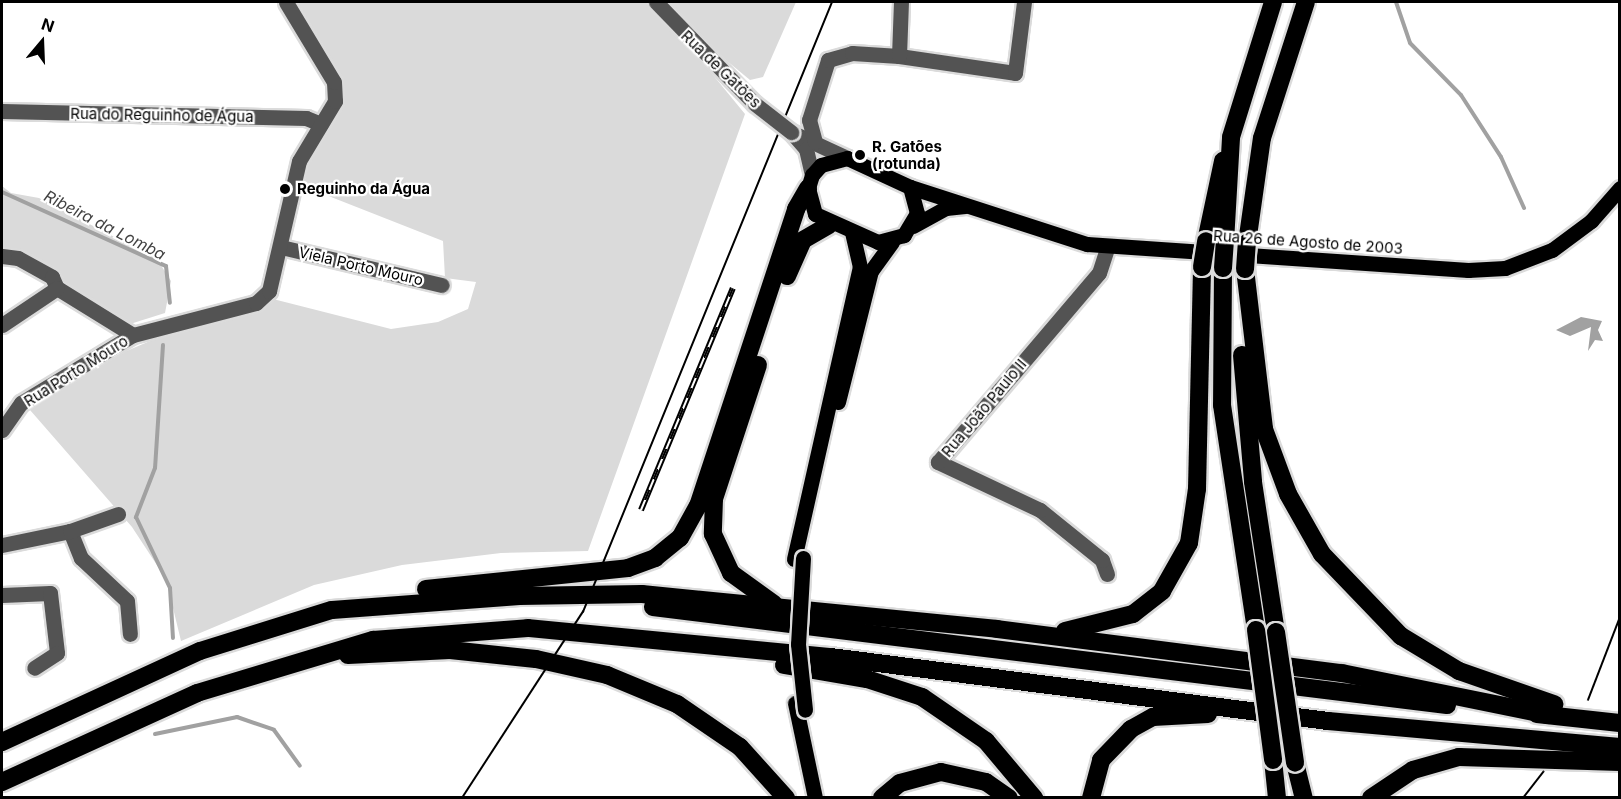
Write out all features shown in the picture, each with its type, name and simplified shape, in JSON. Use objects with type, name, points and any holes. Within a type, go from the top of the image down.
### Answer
[{"type":"highway","points":[[997,629],[1063,631],[1113,621],[1133,614],[1162,591],[1179,567],[1190,543],[1197,489],[1202,267],[1212,196],[1273,2]]},
{"type":"highway","points":[[1304,798],[1295,763],[1244,407],[1245,269],[1262,138],[1306,2]]},
{"type":"highway","points":[[1231,137],[1223,268],[1222,405],[1256,630],[1277,798]]},
{"type":"highway","points":[[2,742],[200,651],[332,610],[406,591],[628,568],[655,558],[680,538],[698,506],[796,209],[810,182]]},
{"type":"highway","points":[[775,605],[724,563],[713,534],[714,500],[794,254],[802,240],[829,225]]},
{"type":"highway","points":[[1245,269],[1264,429],[1288,494],[1329,562],[1401,636],[1459,671],[1521,696],[1620,722]]},
{"type":"highway","points":[[332,610],[519,596],[642,594],[775,605],[997,629],[1342,673],[1548,715]]},
{"type":"highway","points":[[519,596],[643,605],[1620,722]]},
{"type":"highway","points":[[2,782],[197,693],[373,640],[528,628],[722,650],[843,658],[1328,721]]},
{"type":"highway","points":[[325,656],[450,650],[536,659],[607,675],[677,705],[740,747],[786,798]]},
{"type":"highway","points":[[722,650],[867,679],[922,697],[986,741],[1034,798]]},
{"type":"highway","points":[[1091,798],[1097,771],[1115,742],[1153,717],[1186,712],[1328,721],[1620,747]]},
{"type":"highway","points":[[1371,798],[1413,770],[1459,757],[1620,762]]},
{"type":"highway","points":[[1295,763],[1295,798]]},
{"type":"highway","points":[[882,798],[900,783],[941,772],[986,782],[1009,798]]},
{"type":"main road","points":[[799,558],[871,271],[892,242],[913,226],[916,199],[910,187],[847,158],[827,162],[810,182],[815,214],[829,225],[892,242]]},
{"type":"main road","name":"Rua 26 de Agosto de 2003","points":[[910,187],[973,205],[1060,237],[1108,246],[1421,268],[1505,268],[1573,238],[1620,188]]},
{"type":"main road","name":"Rua 26 de Agosto de 2003","points":[[913,226],[946,208],[973,205]]},
{"type":"main road","points":[[815,798],[789,644],[799,558],[860,267],[852,233]]},
{"type":"main road","points":[[800,707],[826,798]]},
{"type":"street","name":"Rua Porto Mouro","points":[[2,430],[21,403],[133,335],[264,299],[280,247],[299,161],[335,101],[334,82],[286,2]]},
{"type":"street","name":"Rua de Gatões","points":[[656,2],[755,104],[792,132],[806,149],[810,182]]},
{"type":"street","points":[[899,56],[901,2]]},
{"type":"street","points":[[815,142],[809,120],[828,60],[852,53],[899,56],[1015,73],[1024,2]]},
{"type":"street","name":"Rua do Reguinho de Água","points":[[2,111],[306,118],[321,124]]},
{"type":"street","name":"Rua de Gatões","points":[[792,132],[847,158]]},
{"type":"street","name":"Rua João Paulo II","points":[[1107,574],[1102,560],[1040,510],[938,462],[1099,273],[1108,246]]},
{"type":"street","name":"Viela Porto Mouro","points":[[280,247],[442,285]]},
{"type":"street","points":[[2,256],[18,258],[52,277],[57,288],[133,335]]},
{"type":"street","points":[[2,325],[57,288]]},
{"type":"street","points":[[2,545],[70,531],[118,514]]},
{"type":"street","points":[[70,531],[81,558],[127,601],[130,634]]},
{"type":"street","points":[[2,595],[50,592],[57,653],[34,668]]},
{"type":"shaded area","points":[[294,2],[653,2],[745,114],[588,551],[501,553],[402,565],[314,585],[181,641],[166,579],[132,527],[30,410],[110,358],[183,327],[258,309],[273,299],[391,329],[438,322],[468,309],[476,282],[445,278],[443,241],[298,184],[303,160],[340,108],[342,83]]},
{"type":"shaded area","points":[[668,2],[796,2],[763,77],[750,80],[698,37]]},
{"type":"shaded area","points":[[2,186],[11,193],[39,198],[157,259],[171,281],[165,313],[130,324],[65,285],[60,275],[2,248]]},
{"type":"shaded area","points":[[1581,317],[1602,321],[1598,330],[1603,341],[1595,340],[1588,351],[1591,327],[1570,336],[1556,330]]},
{"type":"waterway","points":[[1396,2],[1410,43],[1461,95],[1501,157],[1524,208]]},
{"type":"waterway","name":"Ribeira da Lomba","points":[[2,192],[166,266],[170,303]]},
{"type":"waterway","name":"Ribeira da Lomba","points":[[163,345],[155,468],[136,517],[170,588],[173,638]]},
{"type":"waterway","name":"Ribeira da Lomba","points":[[155,734],[237,717],[274,730],[300,766]]},
{"type":"tram line","points":[[462,798],[583,612],[832,2]]},
{"type":"tram line","points":[[1588,700],[1620,617]]},
{"type":"tram line","points":[[1523,798],[1543,772]]},
{"type":"railway","points":[[641,510],[733,288]]},
{"type":"place","name":"R. Gatões (rotunda)","points":[[860,155]]},
{"type":"place","name":"Reguinho da Água","points":[[285,189]]}]
